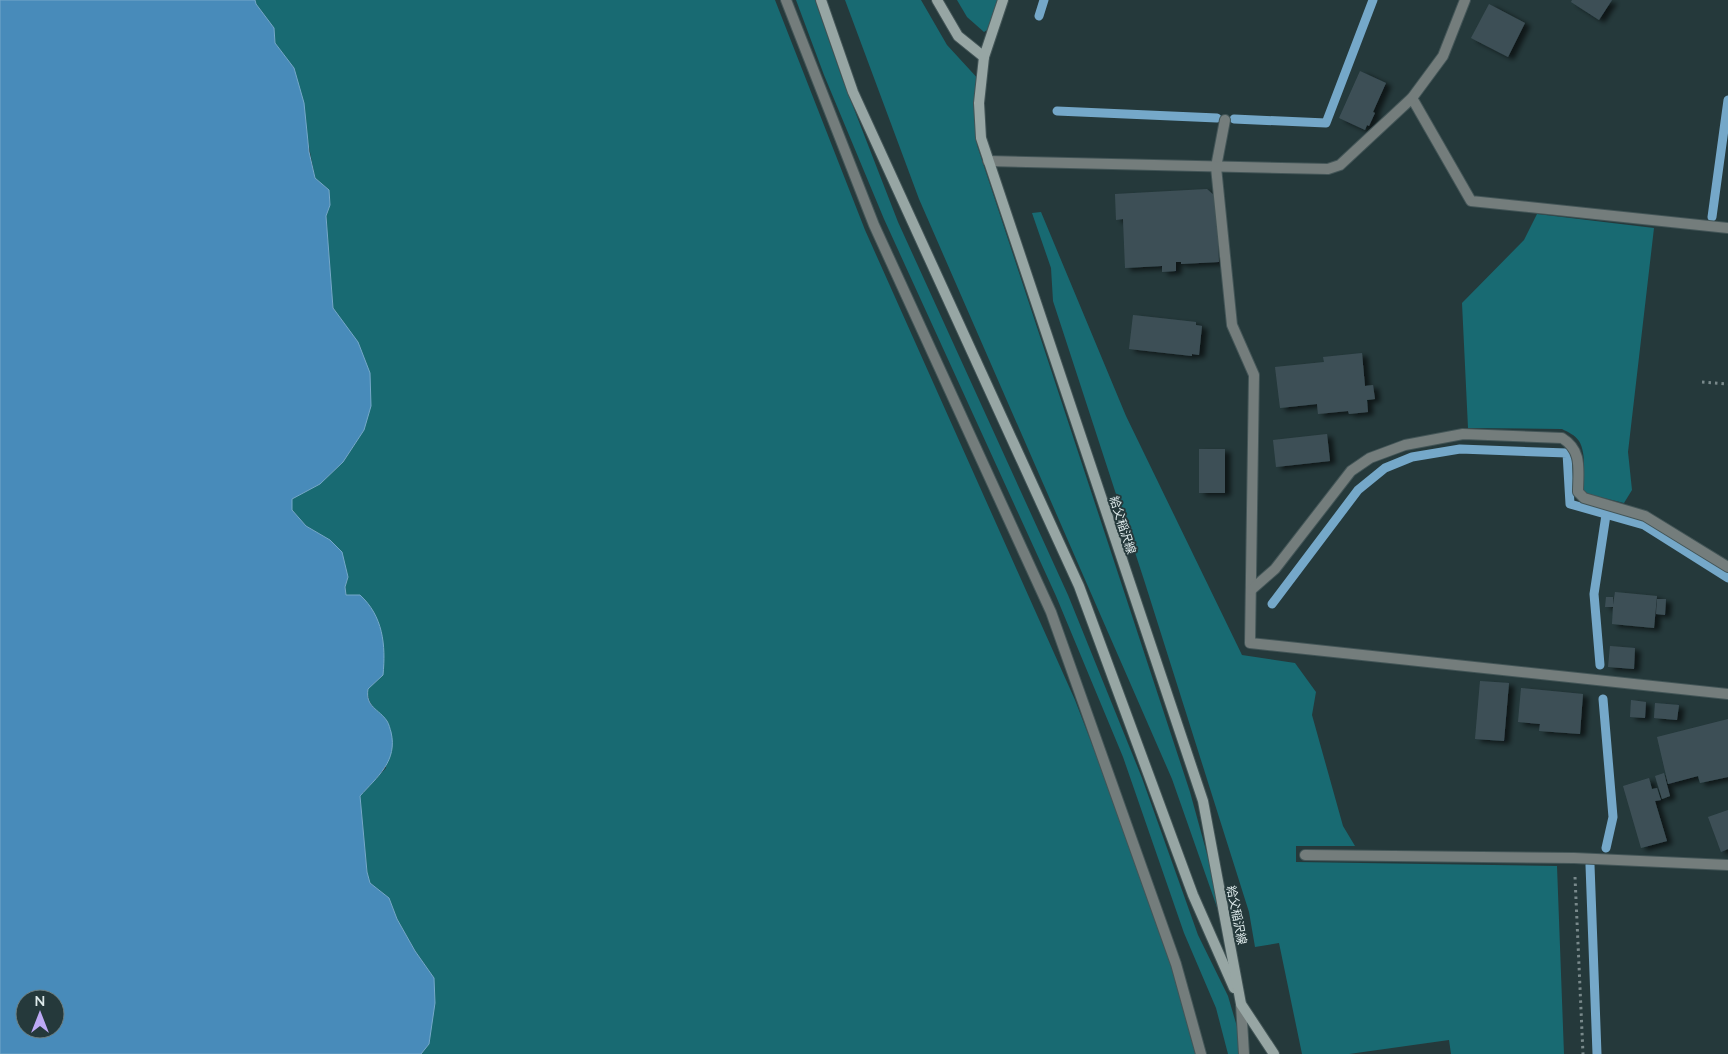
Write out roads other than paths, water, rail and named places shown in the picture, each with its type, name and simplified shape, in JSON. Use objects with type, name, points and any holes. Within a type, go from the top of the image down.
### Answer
[{"type":"street","points":[[786,0],[874,226],[1051,612],[1176,964],[1201,1054]]},
{"type":"street","points":[[821,0],[853,92],[1079,586],[1193,895],[1241,1004],[1244,1054]]},
{"type":"street","points":[[937,0],[958,36],[984,57]]},
{"type":"street","name":"給父稲沢線","points":[[1003,0],[984,57],[979,103],[981,138],[1202,801],[1241,1004],[1274,1054]]},
{"type":"street","points":[[988,161],[1328,169],[1340,165],[1412,98],[1443,56],[1465,0]]},
{"type":"street","points":[[1412,98],[1470,200],[1728,228]]},
{"type":"street","points":[[1225,120],[1216,167],[1232,325],[1254,375],[1250,643],[1728,694]]},
{"type":"street","points":[[1250,590],[1275,569],[1351,472],[1370,458],[1405,445],[1464,434],[1562,438],[1572,444],[1578,456],[1578,492],[1584,498],[1645,516],[1728,567]]},
{"type":"street","points":[[1305,855],[1574,858],[1728,865]]},
{"type":"waterway","points":[[1039,16],[1044,0]]},
{"type":"waterway","points":[[1234,119],[1326,123],[1373,0]]},
{"type":"waterway","points":[[1712,217],[1728,100]]},
{"type":"waterway","points":[[1057,111],[1217,118]]},
{"type":"waterway","points":[[1272,604],[1358,490],[1385,468],[1412,457],[1460,449],[1567,453],[1570,504],[1644,525],[1728,578]]},
{"type":"waterway","points":[[1600,665],[1594,594],[1606,515]]},
{"type":"waterway","points":[[1603,699],[1613,817],[1606,848]]},
{"type":"waterway","points":[[1590,865],[1597,1054]]}]
